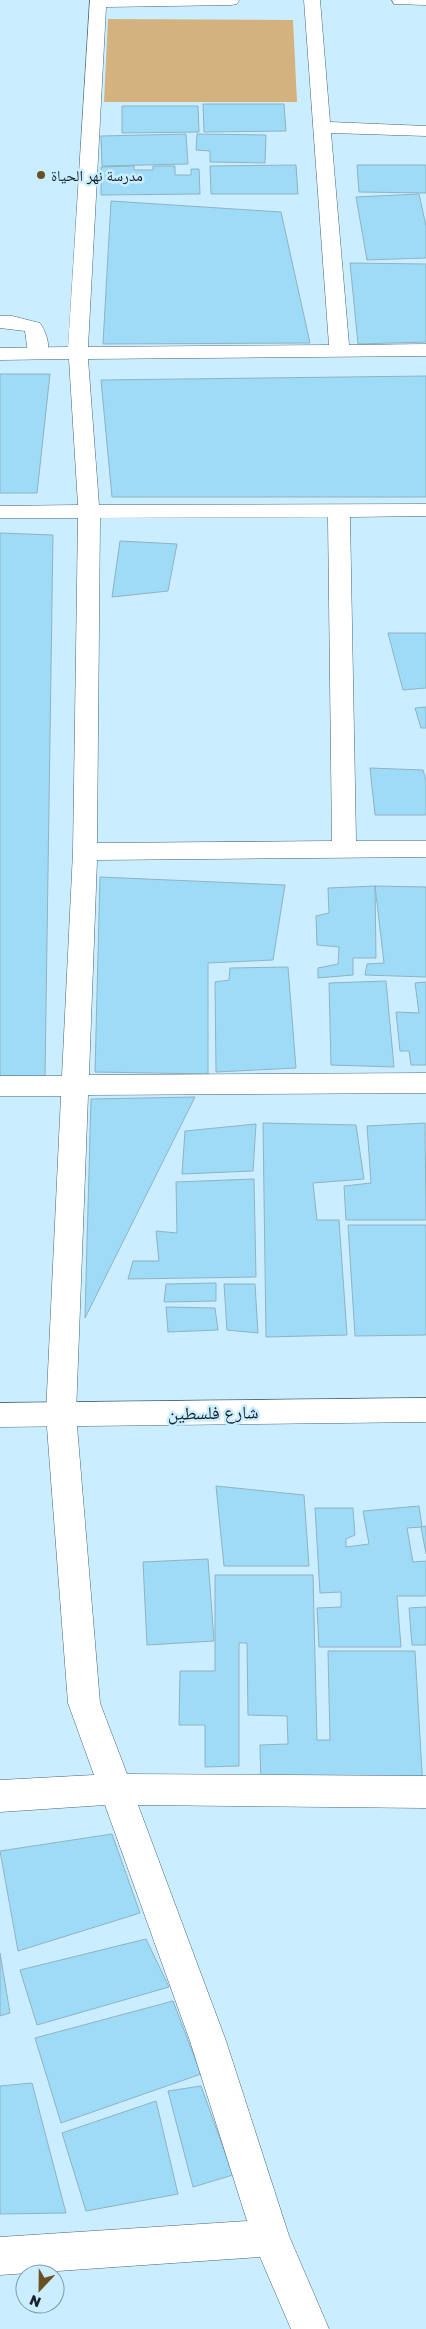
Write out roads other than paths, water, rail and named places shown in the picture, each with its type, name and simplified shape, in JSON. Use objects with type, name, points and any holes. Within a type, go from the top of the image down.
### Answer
[{"type":"street","points":[[231,0],[98,1],[78,352],[89,512],[85,852],[61,1414],[84,1704],[208,2041],[271,2238],[310,2329]]},
{"type":"street","points":[[312,0],[339,350]]},
{"type":"street","points":[[400,0],[426,0]]},
{"type":"street","points":[[322,127],[426,130]]},
{"type":"street","points":[[0,322],[12,322],[33,327],[37,336],[38,353]]},
{"type":"street","points":[[0,354],[426,350]]},
{"type":"street","points":[[0,512],[426,510]]},
{"type":"street","points":[[339,511],[344,850]]},
{"type":"street","points":[[85,852],[426,849]]},
{"type":"street","points":[[0,1086],[426,1083]]},
{"type":"street","name":"شارع فلسطين","points":[[0,1415],[426,1410]]},
{"type":"street","points":[[0,1796],[115,1789],[426,1792]]},
{"type":"street","points":[[0,2256],[271,2238]]},
{"type":"place","name":"مدرسة نهر الحياة","points":[[41,175]]}]
